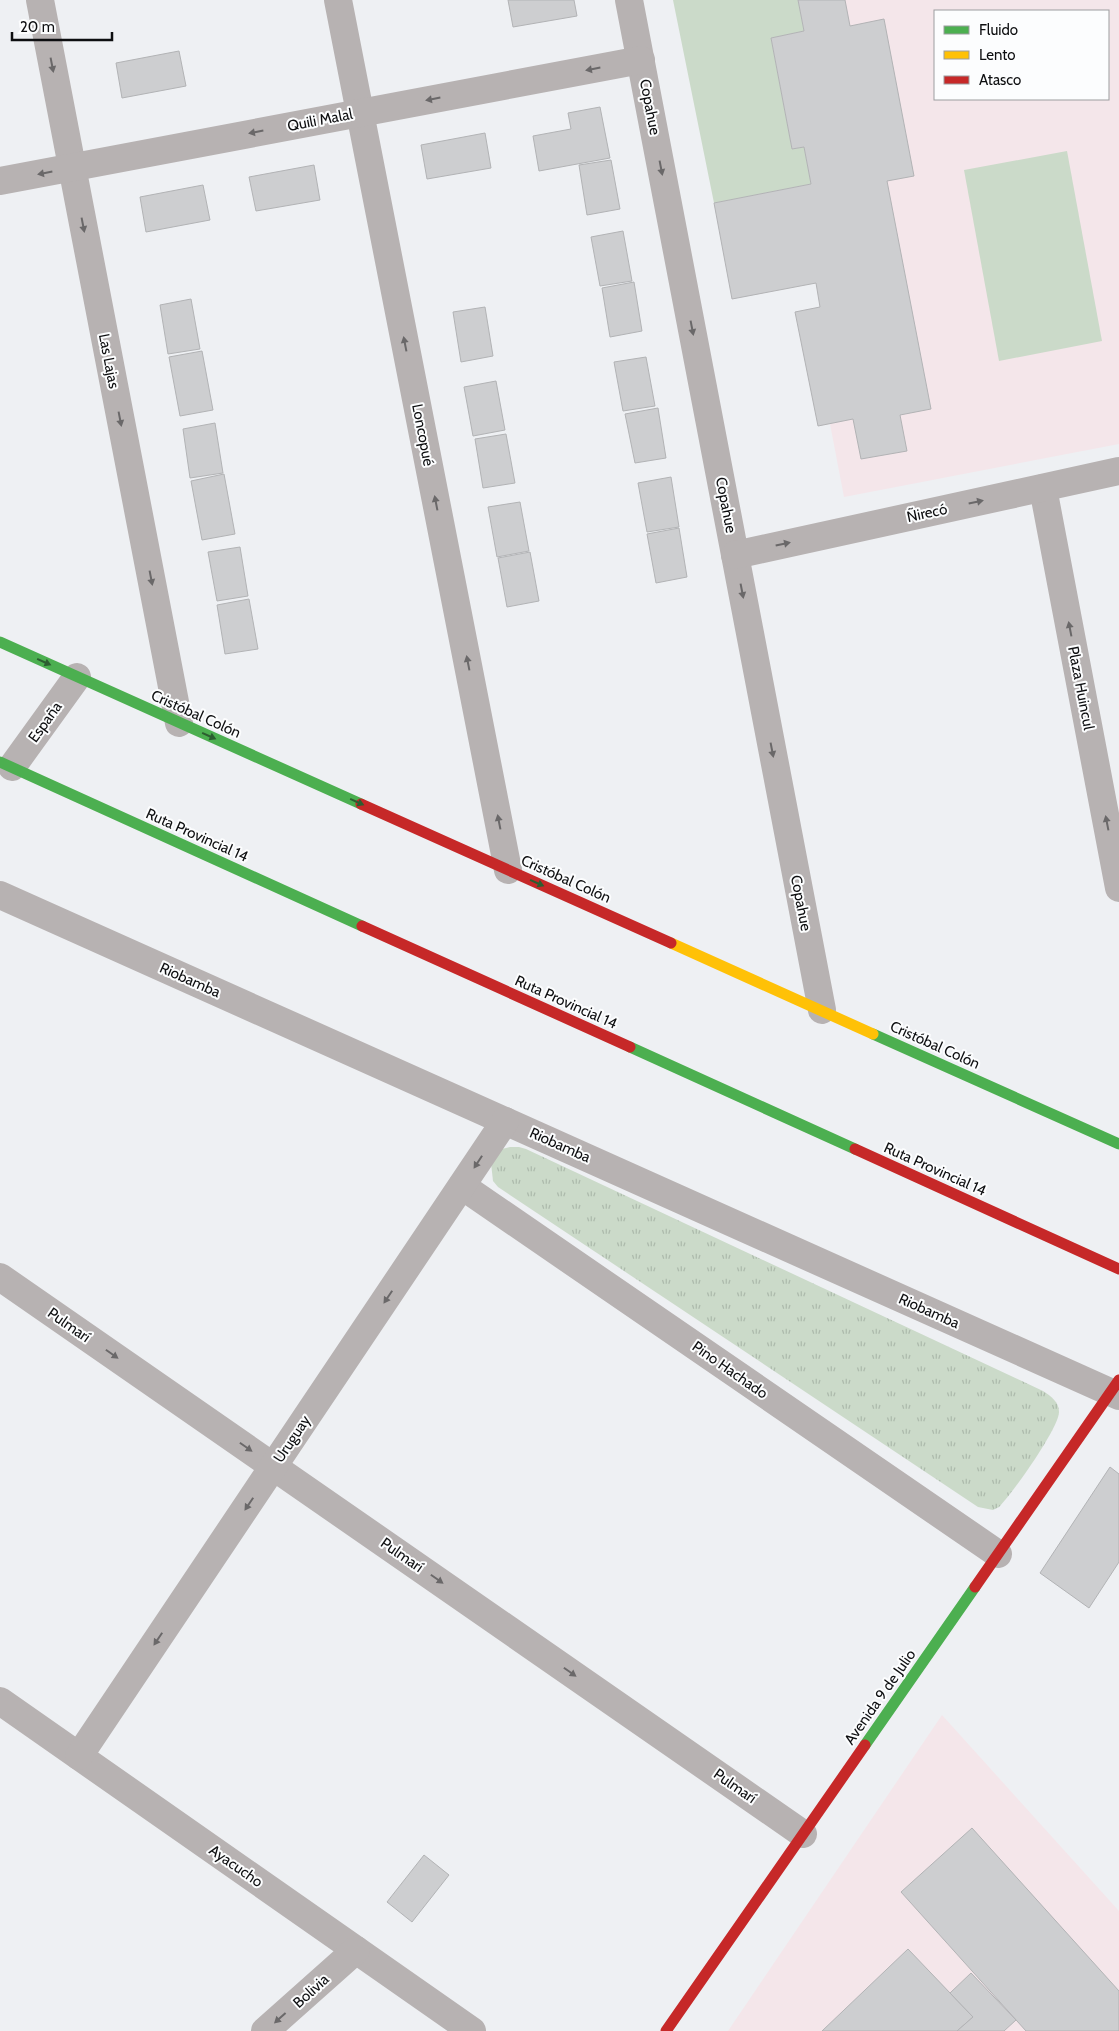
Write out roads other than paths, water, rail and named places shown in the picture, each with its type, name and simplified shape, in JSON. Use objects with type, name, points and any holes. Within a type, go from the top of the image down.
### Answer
[{"type":"street","name":"Las Lajas","points":[[40,0],[179,723]]},
{"type":"street","name":"Loncopué","points":[[338,0],[508,870]]},
{"type":"street","name":"Copahue","points":[[629,0],[822,1010]]},
{"type":"street","name":"Quili Malal","points":[[0,181],[641,60]]},
{"type":"street","name":"Ñirecó","points":[[735,555],[1119,471]]},
{"type":"street","name":"Plaza Huincul","points":[[1043,488],[1119,888]]},
{"type":"street","name":"Cristóbal Colón","points":[[0,642],[1119,1144]]},
{"type":"street","name":"España","points":[[6,765],[77,677]]},
{"type":"street","name":"Ruta Provincial 14","points":[[6,765],[1119,1269]]},
{"type":"street","name":"Riobamba","points":[[0,895],[505,1121],[1116,1389]]},
{"type":"street","name":"Uruguay","points":[[79,1756],[505,1121]]},
{"type":"street","name":"Pino Hachado","points":[[462,1186],[998,1554]]},
{"type":"street","name":"Pulmarí","points":[[0,1277],[803,1834]]},
{"type":"street","name":"Avenida 9 de Julio","points":[[666,2031],[998,1554],[1116,1389]]},
{"type":"street","name":"Ayacucho","points":[[0,1701],[472,2031]]},
{"type":"street","name":"Bolivia","points":[[266,2031],[356,1950]]}]
